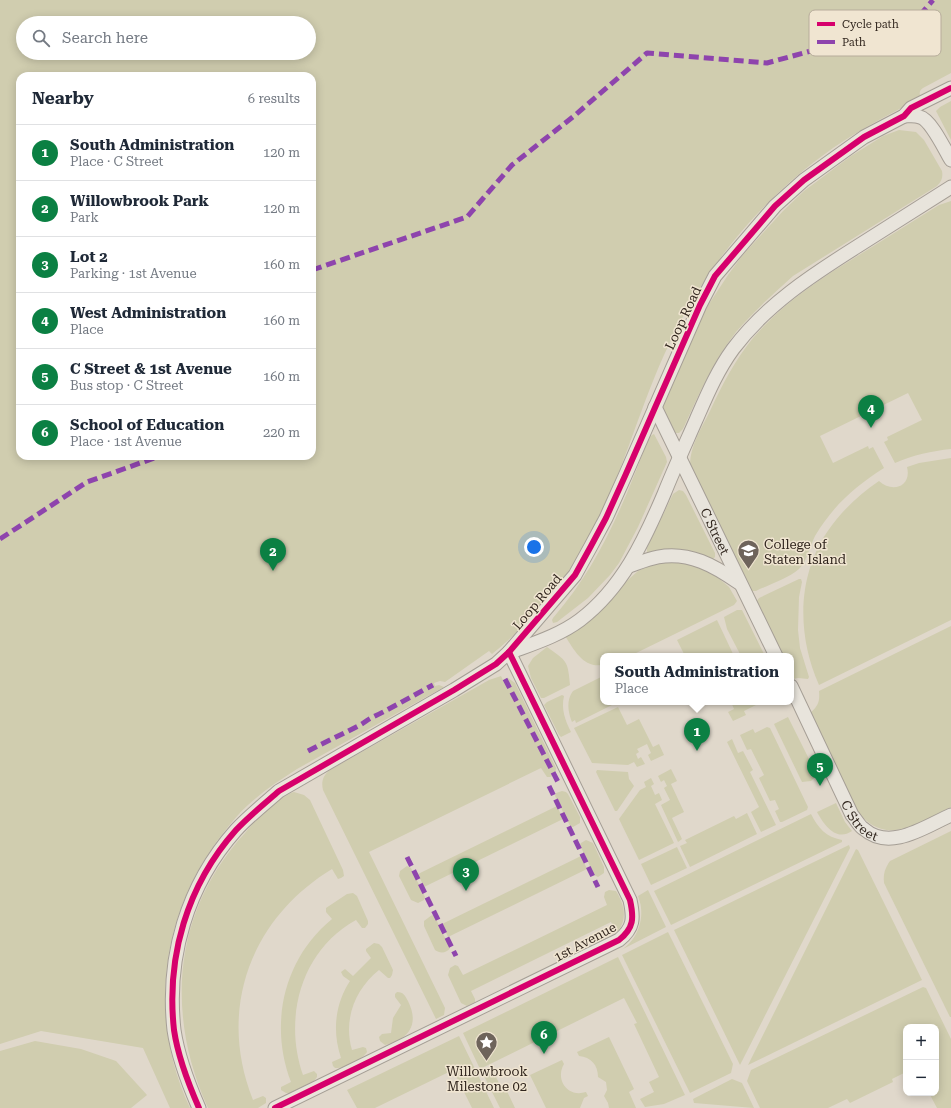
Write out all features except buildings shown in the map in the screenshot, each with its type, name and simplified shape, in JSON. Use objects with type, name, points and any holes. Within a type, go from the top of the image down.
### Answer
[{"type":"street","name":"Loop Road","points":[[199,1108],[188,1083],[174,1031],[172,999],[174,974],[179,940],[187,910],[206,871],[221,848],[256,810],[279,792],[454,690],[496,664],[509,652],[575,575],[606,518],[654,407],[700,305],[715,276],[775,206],[804,180],[864,137],[904,116],[911,108],[951,88]]},
{"type":"street","points":[[904,116],[921,117],[927,121],[951,160]]},
{"type":"street","name":"Loop Road","points":[[509,652],[549,638],[579,621],[617,584],[647,534],[714,378],[733,349],[759,318],[816,273],[951,187]]},
{"type":"street","name":"C Street","points":[[654,407],[680,457],[774,653]]},
{"type":"street","points":[[628,566],[659,557],[674,556],[692,558],[709,563],[740,584]]},
{"type":"street","name":"1st Avenue","points":[[275,1108],[618,940],[625,935],[631,927],[633,917],[630,900],[509,652]]},
{"type":"street","name":"C Street","points":[[794,692],[852,815],[864,830],[876,836],[889,839],[901,838],[951,815]]},
{"type":"shaded area","points":[[0,0],[951,0],[951,73],[923,88],[920,92],[921,98],[854,134],[808,167],[763,208],[742,231],[705,280],[674,334],[654,378],[621,468],[602,512],[581,552],[555,590],[525,624],[492,654],[489,651],[445,682],[440,681],[434,683],[435,686],[439,685],[444,687],[297,769],[266,790],[248,805],[224,832],[203,863],[186,895],[174,930],[167,965],[165,1001],[168,1037],[177,1073],[190,1108],[170,1108],[143,1048],[41,1031],[0,1044]]},
{"type":"shaded area","points":[[951,101],[951,140],[936,111]]},
{"type":"shaded area","points":[[899,130],[916,132],[924,140],[942,171],[940,182],[937,186],[793,276],[756,310],[736,332],[720,355],[706,379],[683,429],[679,433],[675,433],[663,412],[662,406],[690,339],[707,307],[742,256],[783,211],[804,191],[851,156],[883,136]]},
{"type":"shaded area","points":[[951,201],[951,449],[923,454],[895,463],[884,442],[888,440],[887,437],[922,420],[908,393],[820,436],[833,463],[868,446],[869,449],[873,447],[884,468],[863,482],[829,515],[815,536],[806,558],[799,569],[790,575],[756,591],[750,591],[690,464],[694,444],[719,392],[746,346],[765,325],[789,303],[844,264],[939,205]]},
{"type":"shaded area","points":[[654,434],[667,462],[638,527],[619,563],[610,575],[588,598],[557,622],[553,623],[553,618],[570,597],[584,576],[609,532],[630,486],[649,437]]},
{"type":"shaded area","points":[[951,458],[951,620],[819,685],[811,664],[806,643],[804,600],[807,579],[823,538],[846,509],[879,481],[890,487],[900,486],[907,479],[907,467],[919,463]]},
{"type":"shaded area","points":[[679,490],[683,491],[686,495],[715,553],[715,557],[713,559],[647,554],[647,548],[673,494]]},
{"type":"shaded area","points":[[666,562],[688,563],[710,571],[729,587],[737,601],[734,605],[636,653],[600,653],[600,665],[590,664],[585,661],[576,653],[565,636],[638,571]]},
{"type":"shaded area","points":[[801,579],[798,630],[800,648],[809,677],[808,679],[794,679],[794,653],[781,653],[756,602],[759,598]]},
{"type":"shaded area","points":[[737,610],[742,610],[764,653],[739,653],[727,629],[724,617]]},
{"type":"shaded area","points":[[717,620],[733,653],[684,653],[677,640]]},
{"type":"shaded area","points":[[951,626],[951,807],[926,820],[902,829],[890,830],[878,828],[867,821],[856,809],[810,713],[818,704],[819,691]]},
{"type":"shaded area","points":[[547,647],[559,655],[565,662],[570,685],[544,698],[541,698],[531,678],[528,666],[533,658]]},
{"type":"shaded area","points":[[501,676],[503,680],[508,678],[515,683],[556,768],[555,775],[547,777],[541,768],[369,852],[445,1008],[444,1015],[436,1019],[323,790],[322,781],[324,776],[330,770],[489,680]]},
{"type":"shaded area","points":[[600,678],[600,705],[612,705],[576,723],[575,720],[572,722],[568,706],[569,698],[573,691]]},
{"type":"shaded area","points":[[562,695],[564,696],[564,714],[571,732],[561,737],[544,705]]},
{"type":"shaded area","points":[[732,705],[756,705],[744,711],[746,715],[733,721],[728,712],[734,709]]},
{"type":"shaded area","points":[[618,707],[627,725],[639,719],[653,747],[659,744],[664,755],[651,761],[648,755],[651,753],[647,744],[637,749],[639,752],[636,754],[638,759],[641,757],[645,764],[637,767],[634,762],[628,765],[592,763],[574,728]]},
{"type":"shaded area","points":[[788,717],[817,775],[811,781],[802,782],[774,724]]},
{"type":"shaded area","points":[[767,727],[770,728],[808,807],[807,810],[782,822],[780,822],[775,811],[779,809],[775,800],[770,801],[759,778],[764,775],[751,749],[747,750],[740,735],[753,729],[755,733]]},
{"type":"shaded area","points":[[732,739],[738,753],[743,751],[753,770],[750,772],[776,825],[761,832],[751,812],[759,807],[727,742]]},
{"type":"shaded area","points":[[671,769],[677,781],[671,784],[684,812],[672,818],[682,839],[678,842],[661,805],[670,800],[664,788],[667,786],[664,780],[661,782],[658,776]]},
{"type":"shaded area","points":[[597,770],[628,772],[629,779],[634,786],[617,811],[615,811],[596,772]]},
{"type":"shaded area","points":[[651,778],[654,784],[651,786],[655,795],[659,793],[662,800],[655,804],[674,843],[639,860],[619,819],[640,790],[646,787],[644,782]]},
{"type":"shaded area","points":[[562,791],[568,794],[580,817],[580,823],[573,827],[570,826],[555,796],[556,793]]},
{"type":"shaded area","points":[[294,792],[304,795],[310,800],[343,870],[344,876],[338,879],[332,869],[304,890],[280,914],[261,940],[248,970],[241,1001],[239,1033],[243,1066],[253,1100],[263,1096],[266,1098],[266,1103],[258,1108],[208,1108],[194,1072],[186,1036],[182,1000],[183,964],[190,930],[203,896],[221,863],[261,816],[281,798]]},
{"type":"shaded area","points":[[836,803],[845,822],[852,831],[846,834],[836,833],[827,827],[817,812]]},
{"type":"shaded area","points":[[557,806],[563,819],[424,887],[418,874]]},
{"type":"shaded area","points":[[747,813],[757,834],[690,867],[680,846],[687,843],[685,840],[734,816],[736,819]]},
{"type":"shaded area","points":[[811,814],[823,831],[831,837],[842,840],[842,842],[671,925],[654,891]]},
{"type":"shaded area","points":[[951,831],[950,1017],[884,883],[884,880],[885,871],[890,861]]},
{"type":"shaded area","points":[[586,840],[593,843],[604,867],[604,873],[598,877],[594,875],[580,845]]},
{"type":"shaded area","points":[[849,845],[850,848],[740,1065],[674,930]]},
{"type":"shaded area","points":[[677,847],[687,868],[651,885],[641,864]]},
{"type":"shaded area","points":[[856,849],[858,850],[922,980],[748,1065]]},
{"type":"shaded area","points":[[581,856],[587,869],[448,937],[442,924]]},
{"type":"shaded area","points":[[407,866],[411,868],[425,897],[424,900],[418,903],[411,900],[399,876],[400,871]]},
{"type":"shaded area","points":[[609,890],[616,891],[623,906],[623,921],[618,931],[616,931],[611,922],[471,991],[475,1002],[467,1006],[461,1003],[448,975],[450,968],[455,965],[458,966],[463,975],[607,905],[604,897],[605,892]]},
{"type":"shaded area","points":[[648,890],[666,927],[621,950],[626,947],[637,932],[641,920],[641,905],[638,896]]},
{"type":"shaded area","points":[[353,893],[357,896],[368,924],[365,928],[362,928],[356,920],[337,933],[322,949],[310,967],[301,987],[296,1009],[295,1031],[297,1053],[303,1075],[314,1071],[317,1074],[317,1077],[314,1081],[290,1093],[286,1093],[281,1090],[281,1087],[291,1082],[284,1060],[281,1038],[281,1016],[285,994],[292,973],[302,953],[315,935],[332,919],[326,912],[326,908],[347,894]]},
{"type":"shaded area","points":[[432,915],[435,917],[450,948],[445,952],[435,950],[424,926],[424,921]]},
{"type":"shaded area","points":[[668,932],[733,1064],[731,1073],[690,1093],[622,955]]},
{"type":"shaded area","points":[[374,943],[379,944],[382,947],[393,970],[392,975],[388,978],[379,970],[363,986],[353,1006],[349,1028],[352,1050],[363,1047],[366,1048],[367,1052],[361,1058],[352,1063],[343,1067],[335,1068],[332,1062],[341,1058],[336,1038],[336,1018],[341,999],[350,981],[343,976],[341,972],[345,969],[353,976],[371,958],[366,949]]},
{"type":"shaded area","points":[[618,957],[685,1095],[664,1104],[645,1107],[640,1099],[654,1092],[649,1082],[659,1077],[634,1024],[637,1023],[624,998],[480,1069],[463,1033]]},
{"type":"shaded area","points":[[923,987],[926,988],[951,1039],[951,1108],[937,1108],[931,1096],[939,1096],[939,1024],[903,1024],[903,1074],[892,1079],[893,1082],[850,1103],[847,1099],[828,1108],[760,1108],[747,1081],[751,1070]]},
{"type":"shaded area","points":[[397,992],[405,996],[411,1007],[413,1018],[412,1024],[410,1029],[403,1037],[397,1041],[385,1045],[380,1041],[379,1037],[382,1034],[391,1033],[393,1018],[401,1005],[395,997]]},
{"type":"shaded area","points":[[459,1036],[494,1108],[472,1108],[453,1070],[375,1108],[357,1108],[347,1090]]},
{"type":"shaded area","points":[[609,1037],[634,1089],[629,1092],[636,1108],[609,1108],[604,1096],[607,1090],[606,1082],[598,1077],[597,1069],[593,1062],[587,1058],[579,1056],[577,1052]]},
{"type":"shaded area","points":[[35,1041],[81,1049],[116,1061],[147,1095],[131,1108],[0,1108],[0,1051]]},
{"type":"shaded area","points":[[562,1060],[564,1064],[561,1076],[564,1086],[573,1092],[586,1092],[588,1096],[584,1098],[580,1108],[546,1108],[530,1075]]},
{"type":"shaded area","points":[[491,1067],[502,1089],[505,1087],[515,1108],[500,1108],[482,1072]]},
{"type":"shaded area","points":[[732,1079],[742,1083],[754,1108],[694,1103],[693,1099]]},
{"type":"marked path","points":[[924,10],[933,0]]},
{"type":"marked path","points":[[316,269],[467,217],[512,165],[574,116],[647,53],[767,63],[809,51]]},
{"type":"marked path","points":[[0,539],[87,482],[149,460]]},
{"type":"marked path","points":[[505,679],[558,782]]},
{"type":"marked path","points":[[308,751],[360,725],[433,685]]},
{"type":"marked path","points":[[549,786],[598,887]]},
{"type":"marked path","points":[[407,857],[456,956]]},
{"type":"cycle path","points":[[199,1108],[184,1070],[174,1030],[172,1003],[173,976],[177,949],[193,898],[219,851],[236,830],[279,791],[454,690],[496,664],[509,652],[575,575],[591,546],[606,518],[700,305],[715,276],[775,206],[804,180],[864,137],[904,116],[911,108],[951,88]]},
{"type":"cycle path","points":[[275,1108],[619,940],[628,931],[632,922],[630,900],[509,652]]},
{"type":"place","name":"West Administration","points":[[871,428]]},
{"type":"place","name":"College of Staten Island","points":[[748,570]]},
{"type":"place","name":"Willowbrook Park","points":[[273,571]]},
{"type":"place","name":"South Administration","points":[[697,751]]},
{"type":"place","name":"C Street & 1st Avenue","points":[[820,786]]},
{"type":"place","name":"Lot 2","points":[[466,891]]},
{"type":"place","name":"School of Education","points":[[544,1054]]},
{"type":"place","name":"Willowbrook Milestone 02","points":[[487,1062]]}]
